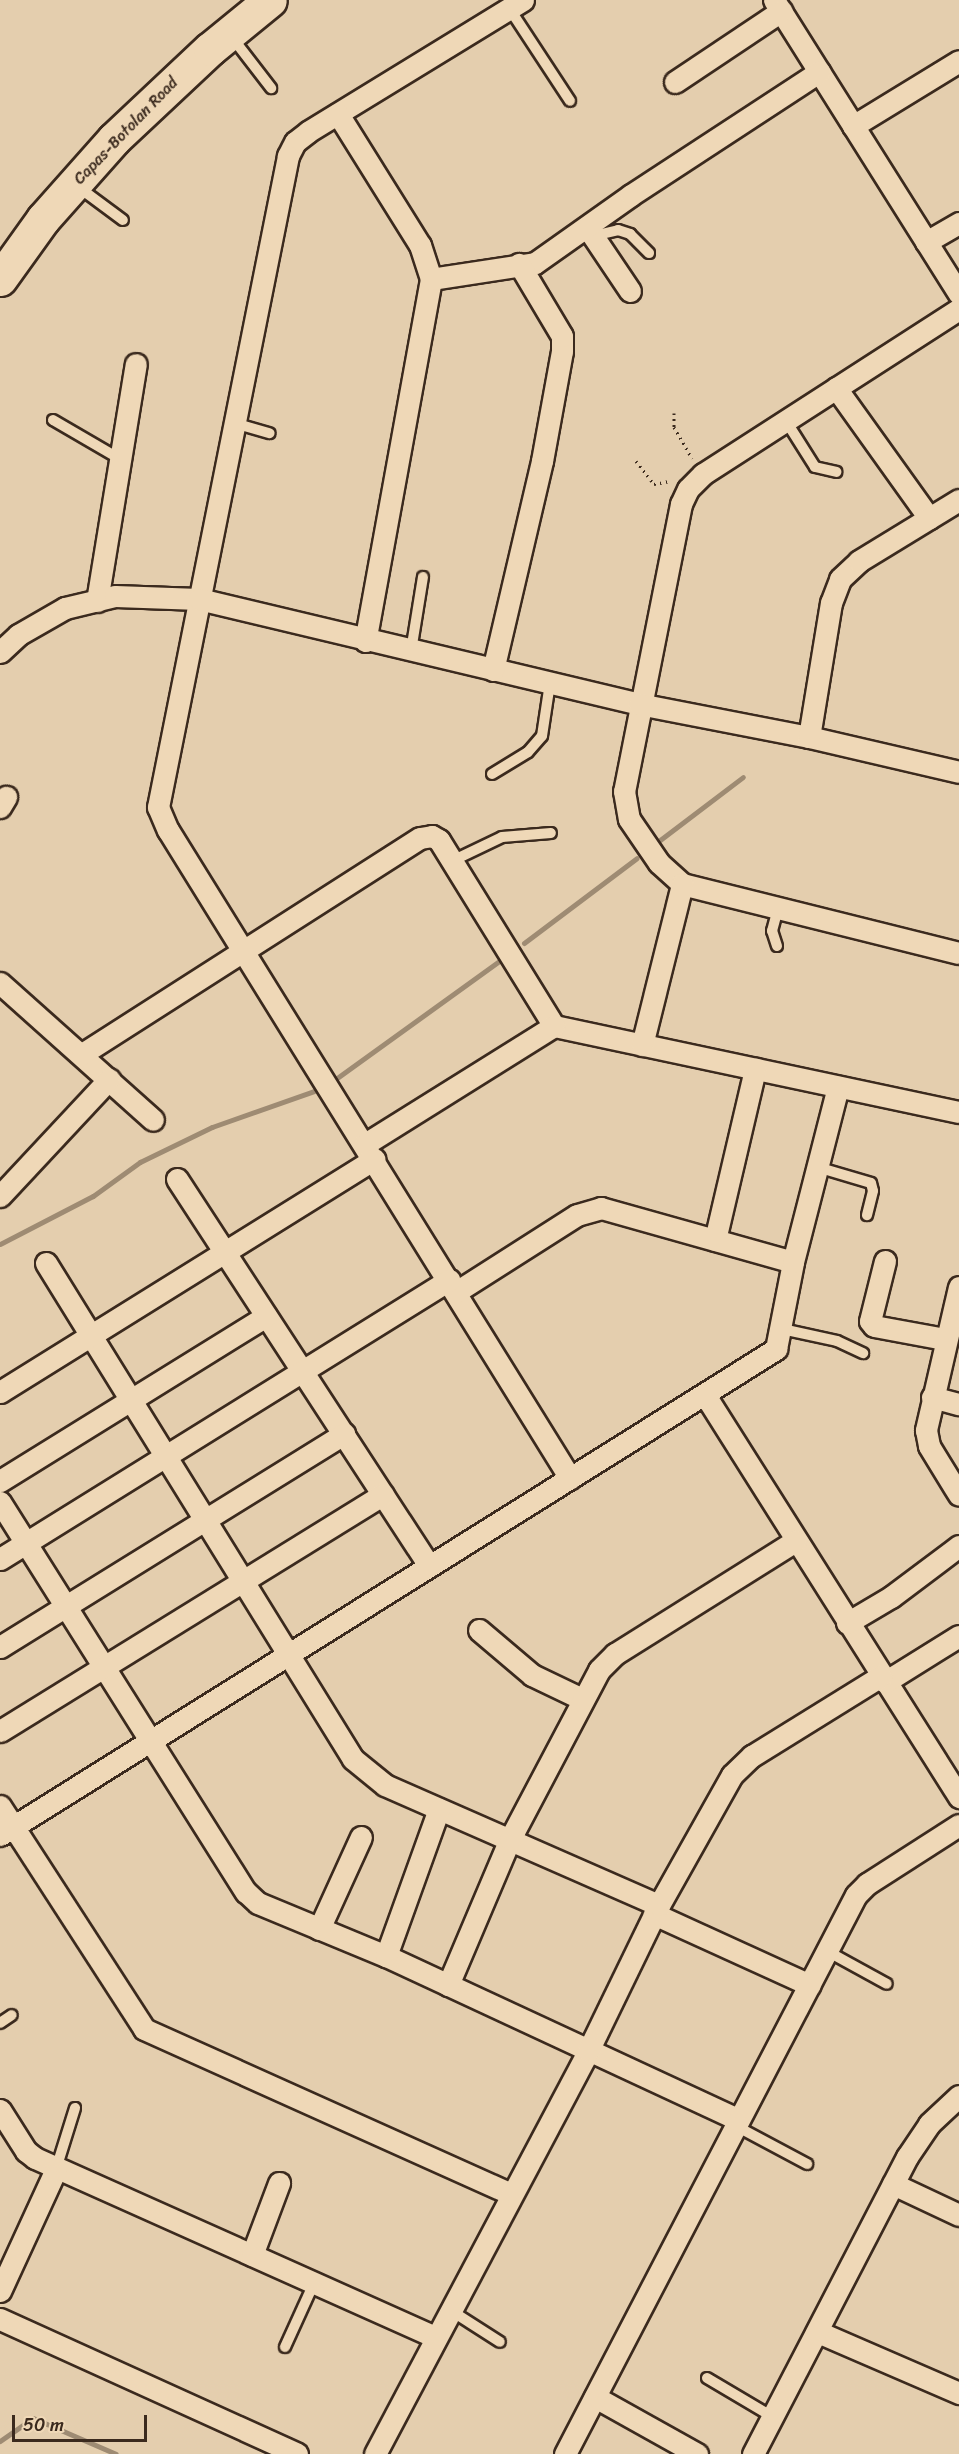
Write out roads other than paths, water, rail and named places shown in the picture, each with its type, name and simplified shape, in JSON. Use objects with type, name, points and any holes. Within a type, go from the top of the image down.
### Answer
[{"type":"main road","name":"Capas-Botolan Road","points":[[0,279],[43,219],[114,139],[229,33],[270,0]]},
{"type":"street","points":[[516,4],[308,132],[295,142],[288,156],[158,807],[168,830],[570,1478]]},
{"type":"street","points":[[675,82],[777,5],[959,294]]},
{"type":"street","points":[[853,126],[959,62]]},
{"type":"street","points":[[431,279],[519,264],[535,264],[590,232],[819,72]]},
{"type":"street","points":[[338,114],[420,245],[431,279],[365,641]]},
{"type":"street","points":[[926,242],[959,223]]},
{"type":"street","points":[[590,232],[630,291]]},
{"type":"street","points":[[493,670],[542,461],[562,351],[562,336],[519,264]]},
{"type":"street","points":[[959,309],[704,474],[688,489],[639,704],[624,791],[625,805],[644,842],[682,884],[959,953]]},
{"type":"street","points":[[97,601],[136,364]]},
{"type":"street","points":[[836,388],[929,518]]},
{"type":"street","points":[[809,737],[831,603],[840,579],[859,561],[894,546],[929,518],[959,500]]},
{"type":"street","points":[[0,651],[18,636],[65,608],[115,596],[199,599],[365,641],[639,704],[809,737],[959,772]]},
{"type":"street","points":[[82,1054],[420,838],[432,836],[439,840],[554,1026],[959,1112]]},
{"type":"street","points":[[642,1045],[682,884]]},
{"type":"street","points":[[0,983],[82,1054],[153,1120]]},
{"type":"street","points":[[0,1392],[224,1252],[554,1026]]},
{"type":"street","points":[[715,1240],[755,1069]]},
{"type":"street","points":[[4,1200],[109,1079]]},
{"type":"street","points":[[6,1831],[776,1349],[782,1329],[793,1262],[838,1087]]},
{"type":"street","points":[[177,1179],[429,1566]]},
{"type":"street","points":[[0,1559],[303,1372],[590,1209],[601,1208],[793,1262]]},
{"type":"street","points":[[885,1261],[870,1321],[874,1326],[950,1336]]},
{"type":"street","points":[[46,1263],[240,1582],[353,1759],[385,1785],[510,1839],[810,1985]]},
{"type":"street","points":[[956,1484],[929,1446],[926,1430],[932,1397],[950,1336],[959,1287]]},
{"type":"street","points":[[0,1481],[266,1316]]},
{"type":"street","points":[[705,1395],[795,1541],[959,1797]]},
{"type":"street","points":[[932,1397],[959,1404]]},
{"type":"street","points":[[0,1647],[344,1434]]},
{"type":"street","points":[[0,1731],[383,1494]]},
{"type":"street","points":[[0,1502],[246,1892],[273,1911],[386,1956],[735,2122]]},
{"type":"street","points":[[448,1985],[510,1839],[582,1699],[615,1654],[795,1541]]},
{"type":"street","points":[[848,1623],[891,1597],[959,1546]]},
{"type":"street","points":[[479,1630],[532,1675],[582,1699]]},
{"type":"street","points":[[375,2454],[588,2051],[656,1910],[742,1764],[959,1636]]},
{"type":"street","points":[[0,1806],[6,1831],[144,2029],[511,2194]]},
{"type":"street","points":[[386,1956],[440,1809]]},
{"type":"street","points":[[565,2454],[735,2122],[856,1895],[867,1884],[959,1825]]},
{"type":"street","points":[[319,1929],[361,1837]]},
{"type":"street","points":[[753,2454],[893,2184],[929,2124],[959,2096]]},
{"type":"street","points":[[0,2110],[26,2151],[56,2169],[436,2337]]},
{"type":"street","points":[[0,2290],[56,2169]]},
{"type":"street","points":[[252,2255],[279,2183]]},
{"type":"street","points":[[893,2184],[959,2215]]},
{"type":"street","points":[[0,2319],[297,2454]]},
{"type":"street","points":[[818,2332],[956,2384]]},
{"type":"street","points":[[595,2397],[697,2454]]},
{"type":"lane","points":[[516,4],[570,101]]},
{"type":"lane","points":[[229,33],[271,88]]},
{"type":"lane","points":[[75,184],[123,220]]},
{"type":"lane","points":[[590,232],[618,230],[630,234],[649,253]]},
{"type":"lane","points":[[53,420],[120,459]]},
{"type":"lane","points":[[786,421],[815,467],[836,472]]},
{"type":"lane","points":[[234,423],[270,433]]},
{"type":"lane","points":[[411,651],[423,577]]},
{"type":"lane","points":[[492,774],[528,752],[542,735],[550,683]]},
{"type":"lane","points":[[452,861],[502,837],[551,833]]},
{"type":"lane","points":[[777,946],[772,931],[778,908]]},
{"type":"lane","points":[[817,1167],[871,1183],[873,1191],[867,1215]]},
{"type":"lane","points":[[782,1329],[837,1341],[863,1353]]},
{"type":"lane","points":[[827,1952],[887,1984]]},
{"type":"lane","points":[[0,2023],[12,2015]]},
{"type":"lane","points":[[56,2169],[75,2108]]},
{"type":"lane","points":[[735,2122],[807,2164]]},
{"type":"lane","points":[[285,2347],[314,2283]]},
{"type":"lane","points":[[450,2310],[500,2342]]},
{"type":"lane","points":[[707,2378],[772,2417]]},
{"type":"waterway","points":[[660,840],[743,777]]},
{"type":"waterway","points":[[524,943],[637,858]]},
{"type":"waterway","points":[[337,1078],[499,961]]},
{"type":"waterway","points":[[0,1244],[93,1196],[140,1162],[212,1127],[314,1091]]},
{"type":"waterway","points":[[0,2441],[33,2418],[116,2454]]}]
